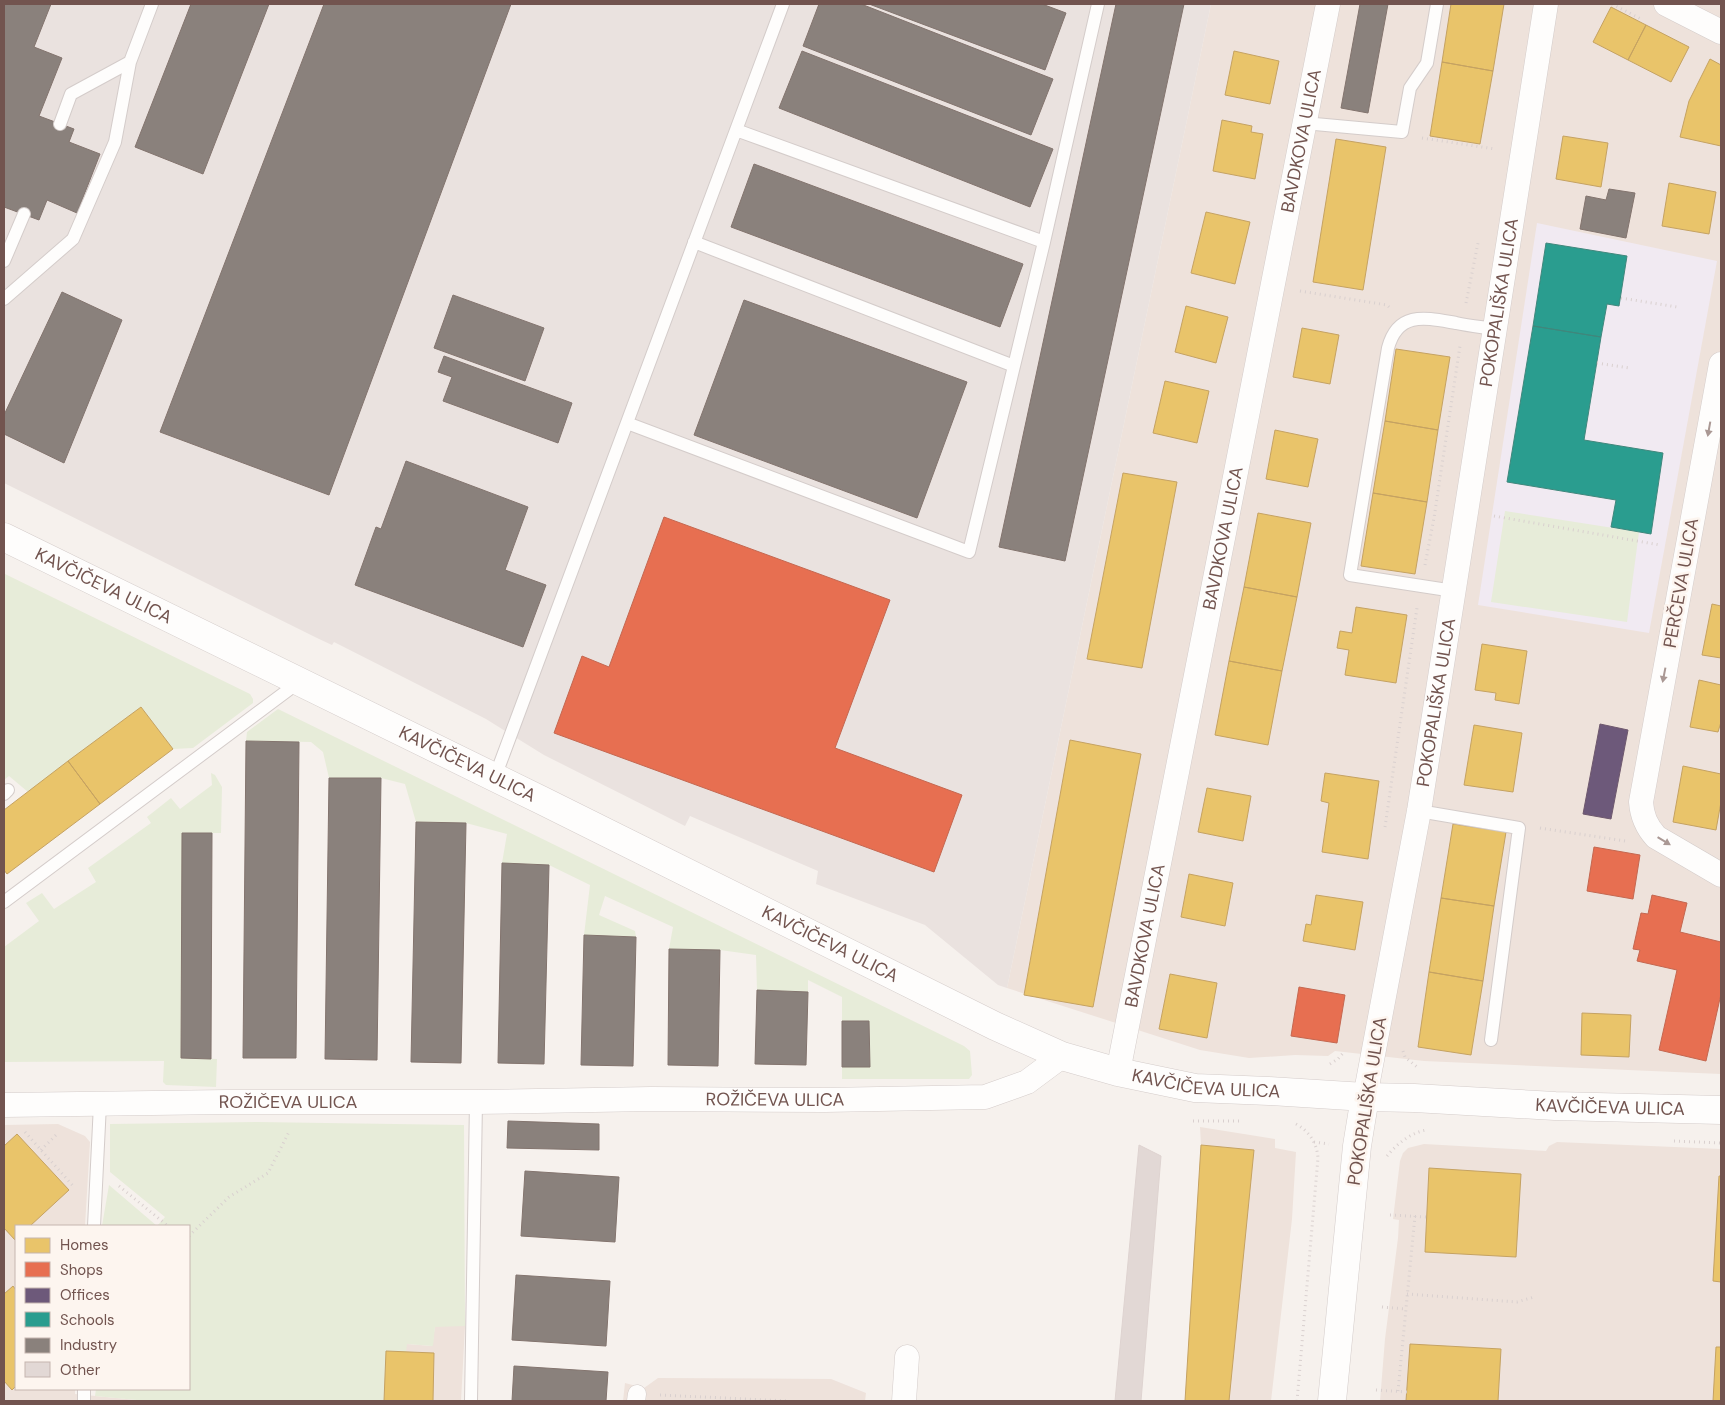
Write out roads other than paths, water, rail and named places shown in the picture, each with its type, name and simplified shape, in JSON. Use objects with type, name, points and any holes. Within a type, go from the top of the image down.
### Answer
[{"type":"street","name":"BAVDKOVA ULICA","points":[[1118,1072],[1328,4]]},
{"type":"street","name":"POKOPALIŠKA ULICA","points":[[1332,1401],[1356,1154],[1419,811],[1546,4]]},
{"type":"street","points":[[1666,4],[1721,32]]},
{"type":"street","name":"PERČEVA ULICA","points":[[1721,364],[1641,802],[1644,819],[1649,829],[1656,836],[1721,875]]},
{"type":"street","name":"KAVČIČEVA ULICA","points":[[4,537],[495,777],[996,1026],[1062,1056],[1118,1072],[1195,1088],[1269,1090],[1365,1097],[1555,1106],[1721,1110]]},
{"type":"street","name":"ROŽIČEVA ULICA","points":[[4,1106],[227,1102],[476,1102],[651,1099],[825,1100],[985,1097],[1027,1082],[1062,1056]]},
{"type":"street","points":[[904,1401],[907,1357]]},
{"type":"lane","points":[[4,299],[73,239],[115,142],[130,62],[152,4]]},
{"type":"lane","points":[[495,777],[783,4]]},
{"type":"lane","points":[[627,423],[969,552],[1044,242],[1098,4]]},
{"type":"lane","points":[[1304,123],[1402,132],[1410,88],[1427,64],[1437,4]]},
{"type":"lane","points":[[60,124],[71,94],[130,62]]},
{"type":"lane","points":[[736,130],[1044,242]]},
{"type":"lane","points":[[4,261],[24,214]]},
{"type":"lane","points":[[694,242],[1014,366]]},
{"type":"lane","points":[[1454,591],[1350,575],[1388,348],[1394,334],[1398,328],[1406,323],[1421,318],[1495,329]]},
{"type":"lane","points":[[4,902],[299,682]]},
{"type":"lane","points":[[1419,811],[1520,828],[1491,1040]]},
{"type":"lane","points":[[471,1401],[476,1102]]},
{"type":"lane","points":[[94,1225],[100,1104]]}]
